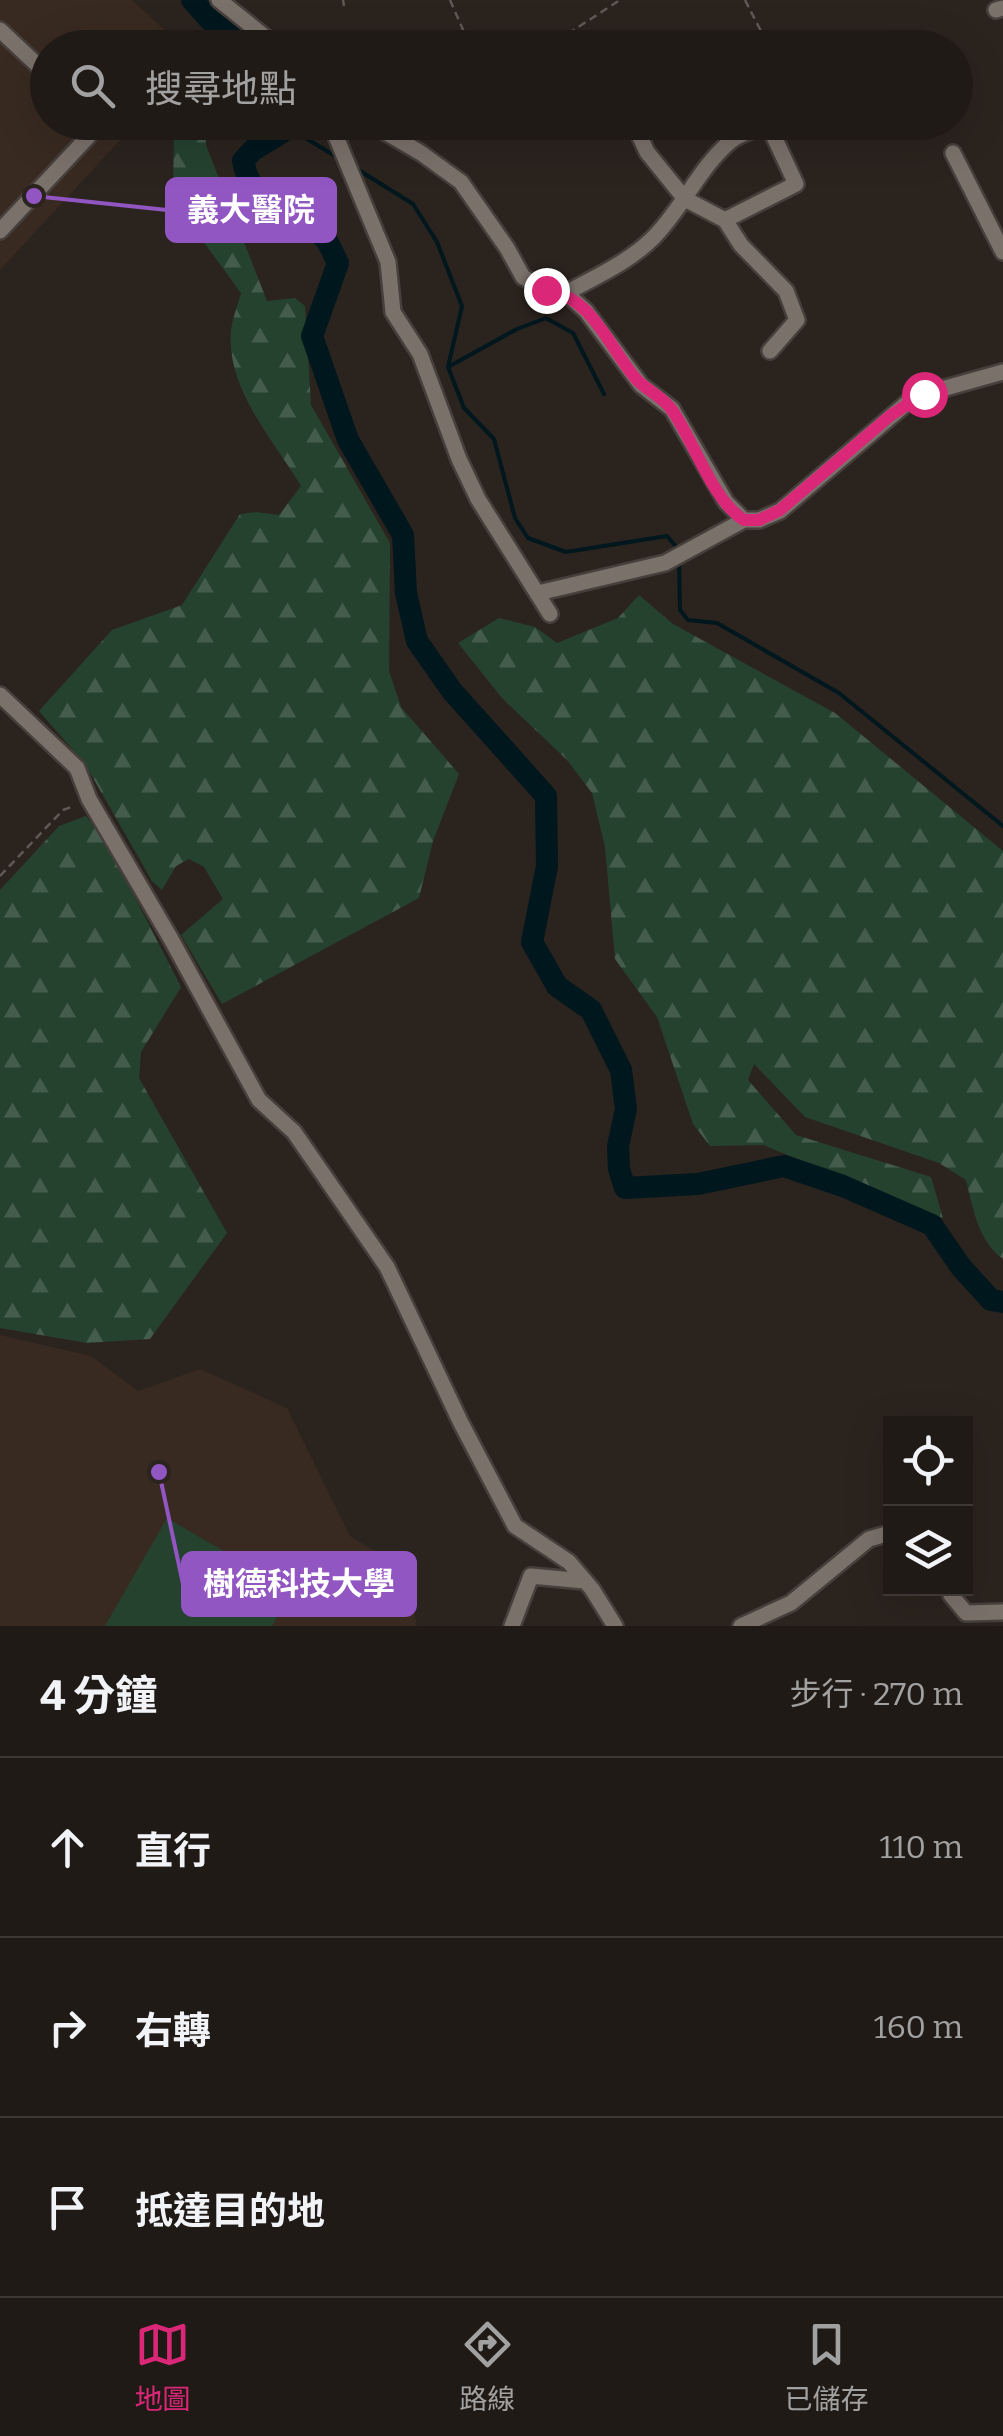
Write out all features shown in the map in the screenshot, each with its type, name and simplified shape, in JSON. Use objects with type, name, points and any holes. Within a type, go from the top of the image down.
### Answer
[{"type":"street","points":[[219,0],[257,30]]},
{"type":"street","points":[[0,30],[30,59]]},
{"type":"street","points":[[0,232],[85,140]]},
{"type":"street","points":[[337,140],[388,262],[392,312],[420,354],[478,499],[550,614]]},
{"type":"street","points":[[400,140],[461,182],[523,277],[546,290],[566,293],[586,311],[641,384],[672,409],[726,502],[744,520]]},
{"type":"street","points":[[641,140],[685,199],[725,220],[742,245],[786,292],[797,320],[770,351]]},
{"type":"street","points":[[566,293],[651,240],[685,199],[707,164],[733,140]]},
{"type":"street","points":[[725,220],[796,184],[775,140]]},
{"type":"street","points":[[953,152],[1003,252]]},
{"type":"street","points":[[538,594],[665,564],[744,520],[759,520],[780,510],[908,403],[924,394],[1003,372]]},
{"type":"street","points":[[0,695],[77,768],[88,799],[172,939],[259,1100],[294,1132],[388,1267],[461,1423],[515,1526],[569,1562],[616,1626]]},
{"type":"street","points":[[741,1626],[791,1603],[868,1539],[883,1535]]},
{"type":"street","points":[[512,1626],[531,1576],[584,1580]]},
{"type":"street","points":[[952,1596],[966,1614],[1003,1612]]},
{"type":"path","points":[[343,0],[344,6]]},
{"type":"path","points":[[450,0],[463,30]]},
{"type":"path","points":[[574,30],[620,0]]},
{"type":"path","points":[[745,0],[760,30]]},
{"type":"path","points":[[0,876],[64,810],[88,799]]},
{"type":"shaded area","points":[[0,0],[132,0],[165,30],[30,30],[30,140],[120,140],[0,270]]},
{"type":"shaded area","points":[[0,1335],[91,1356],[138,1391],[200,1369],[287,1408],[350,1536],[404,1569],[417,1626],[0,1626]]},
{"type":"green space","points":[[174,140],[206,140],[267,301],[295,298],[305,306],[311,405],[390,543],[389,671],[401,707],[459,774],[433,841],[419,898],[222,1004],[181,935],[223,899],[204,867],[189,859],[176,866],[162,890],[152,881],[85,764],[39,711],[112,630],[182,605],[240,514],[279,515],[301,486],[254,413],[236,373],[231,331],[241,293],[173,200]]},
{"type":"green space","points":[[639,595],[673,624],[835,713],[1003,851],[1003,1259],[982,1233],[966,1180],[939,1163],[805,1117],[754,1064],[748,1080],[796,1135],[931,1177],[943,1218],[763,1145],[710,1146],[693,1124],[657,1017],[615,959],[605,847],[592,793],[567,760],[502,698],[458,643],[499,618],[535,627],[557,643],[618,618]]},
{"type":"green space","points":[[86,816],[109,847],[181,987],[141,1052],[139,1078],[227,1233],[150,1339],[87,1343],[0,1328],[0,890],[59,826]]},
{"type":"green space","points":[[167,1518],[292,1591],[272,1626],[105,1626]]},
{"type":"waterway","points":[[192,0],[226,30]]},
{"type":"waterway","points":[[269,140],[243,161],[257,192],[315,230],[327,241],[338,263],[312,336],[348,440],[403,535],[406,593],[417,641],[452,691],[546,796],[547,866],[532,942],[557,986],[591,1010],[621,1070],[626,1109],[618,1146],[625,1188],[698,1184],[784,1166],[843,1186],[932,1225],[961,1267],[991,1300],[1003,1302]]},
{"type":"waterway","points":[[309,140],[340,159]]},
{"type":"waterway","points":[[357,169],[413,204],[437,242],[462,306],[448,367],[464,408],[494,439],[515,518],[528,538],[566,552],[667,536],[678,549]]},
{"type":"waterway","points":[[448,367],[517,329],[546,318],[573,333],[604,394]]},
{"type":"waterway","points":[[679,559],[680,610],[688,620],[717,623],[839,693],[1003,826]]},
{"type":"place","name":"義大醫院","points":[[34,196]]},
{"type":"place","name":"樹德科技大學","points":[[159,1472]]},
{"type":"route","points":[[546,290],[566,293],[586,311],[626,367],[672,409],[726,502],[744,520],[759,520],[780,510],[891,415],[924,394]]}]
